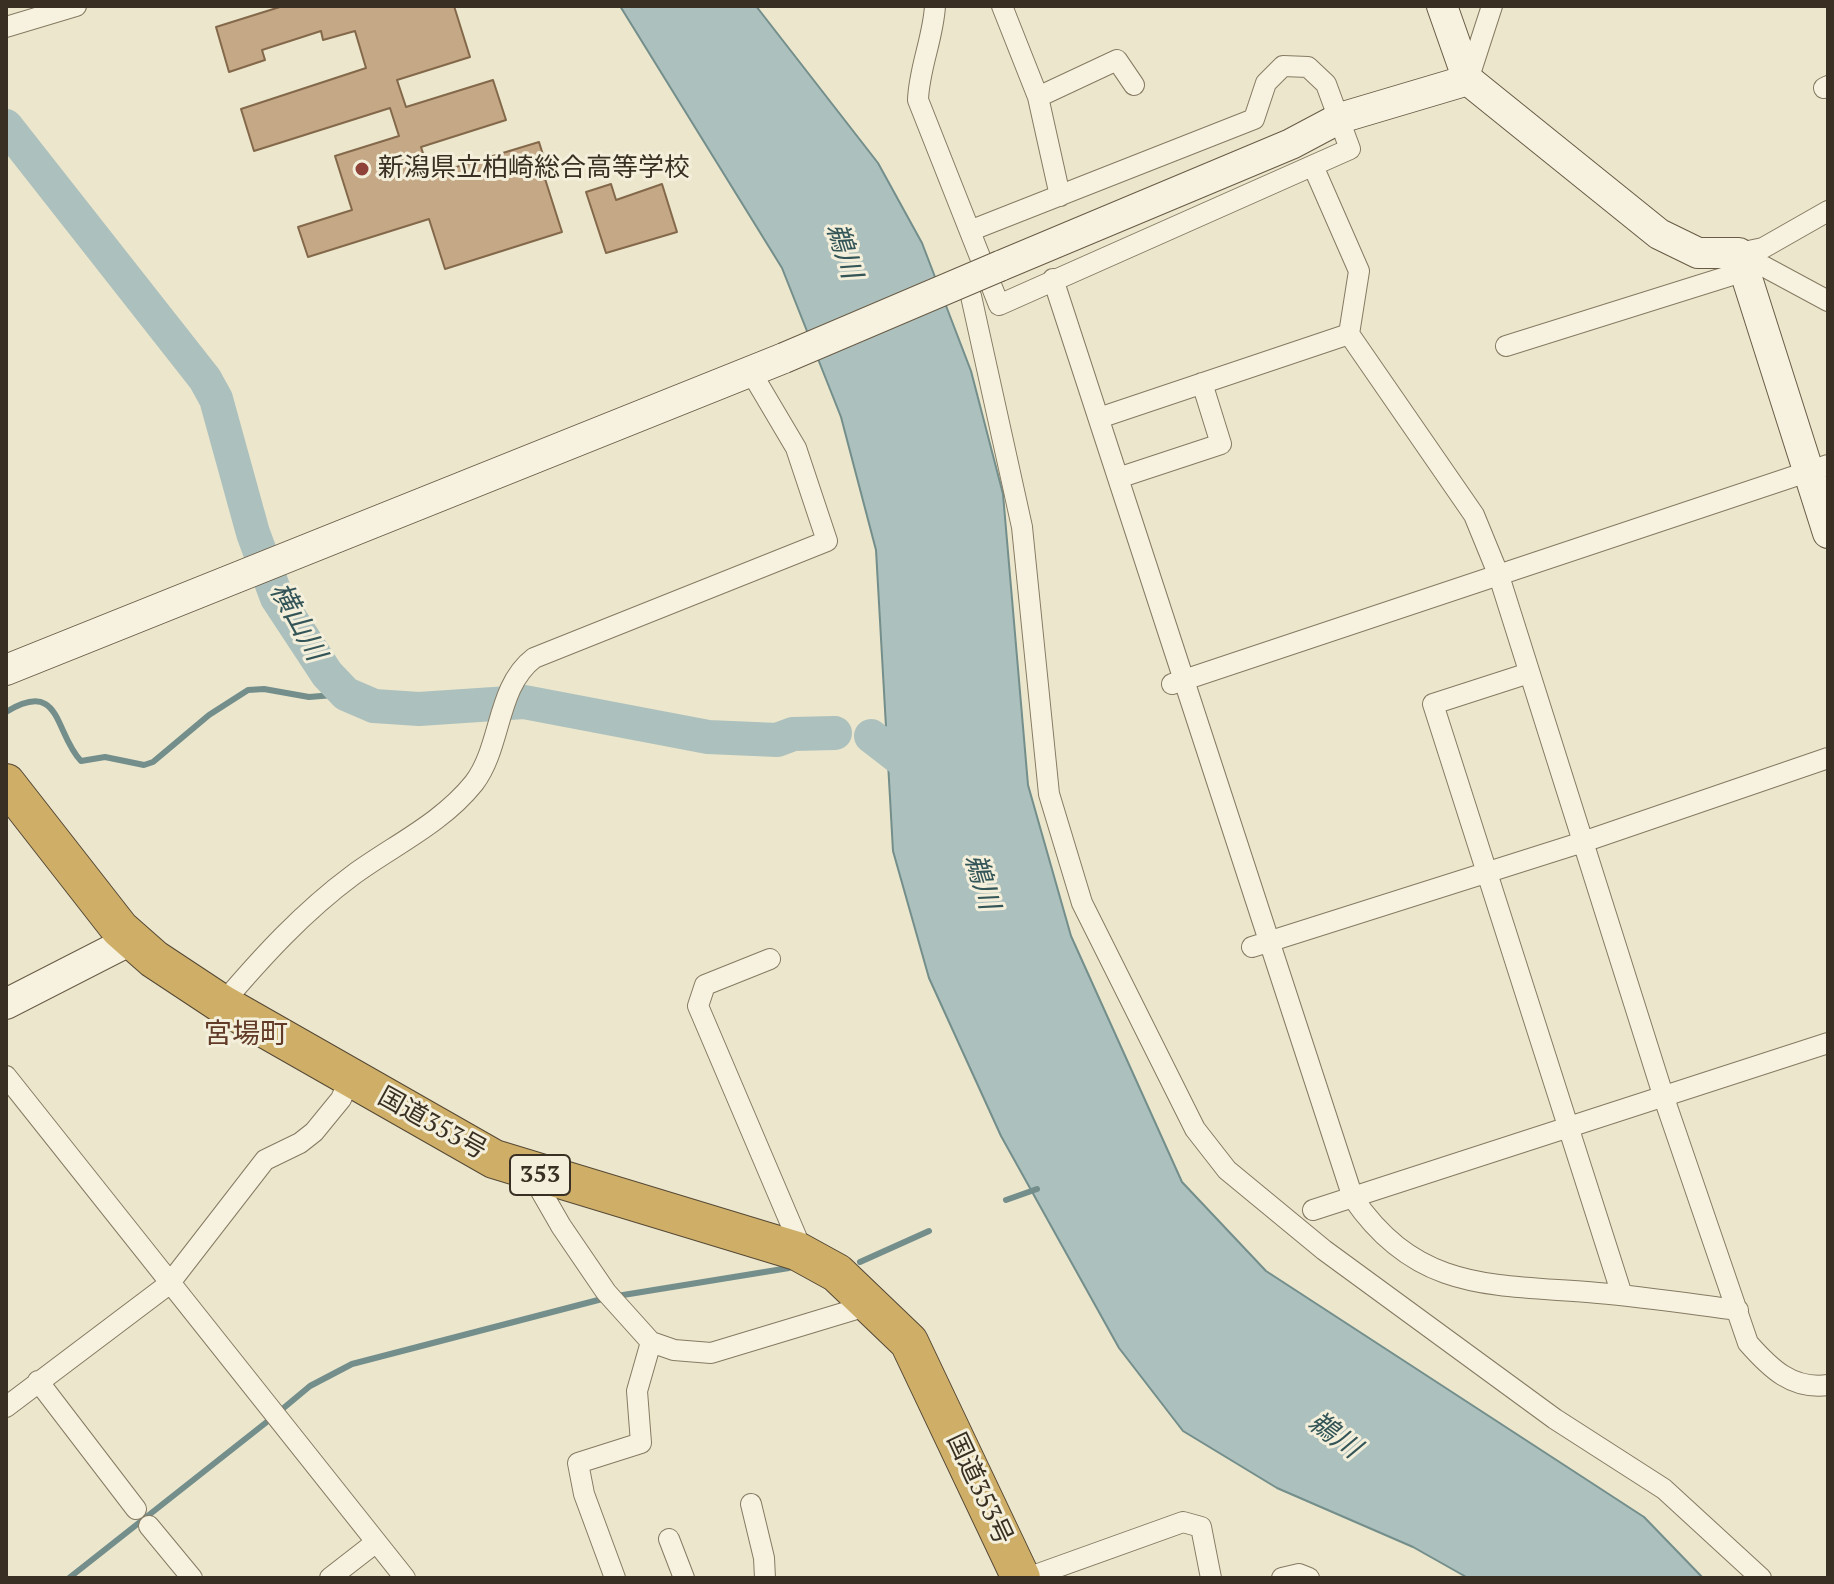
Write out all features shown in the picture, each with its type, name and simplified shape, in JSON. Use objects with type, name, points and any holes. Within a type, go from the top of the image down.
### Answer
[{"type":"highway","name":"国道353号","points":[[6,783],[110,918],[131,940],[222,1004],[487,1156],[530,1172],[797,1251],[837,1273],[898,1329],[918,1359],[1024,1578]]},
{"type":"street","points":[[6,27],[76,6]]},
{"type":"street","points":[[935,6],[933,36],[919,83],[918,100],[972,230],[977,254],[999,305],[1350,149],[1326,84],[1308,67],[1283,66],[1266,83],[1254,119],[972,230]]},
{"type":"street","points":[[1002,6],[1038,97],[1060,196]]},
{"type":"street","points":[[1442,6],[1468,80],[1659,234],[1698,253],[1742,262],[1828,301]]},
{"type":"street","points":[[1468,80],[1492,6]]},
{"type":"street","points":[[1038,97],[1117,60],[1134,85]]},
{"type":"street","points":[[6,670],[243,578],[751,372],[1291,144],[1340,118],[1468,80]]},
{"type":"street","points":[[1313,166],[1359,271],[1349,334],[1474,515],[1499,576],[1664,1098],[1748,1343],[1772,1371],[1813,1387],[1828,1385]]},
{"type":"street","points":[[1506,346],[1742,262],[1828,211]]},
{"type":"street","points":[[1742,262],[1818,469],[1828,533]]},
{"type":"street","points":[[1053,279],[1118,478],[1260,945],[1353,1198],[1374,1229],[1398,1251],[1436,1271],[1469,1282],[1622,1295],[1738,1310]]},
{"type":"street","points":[[971,296],[1022,527],[1049,794],[1082,903],[1195,1129],[1227,1170],[1324,1250],[1555,1419],[1664,1489],[1761,1578]]},
{"type":"street","points":[[1099,418],[1349,334]]},
{"type":"street","points":[[222,1004],[268,950],[307,911],[354,874],[404,845],[463,794],[481,771],[512,687],[534,658],[827,541],[796,448],[751,372]]},
{"type":"street","points":[[1118,478],[1221,444],[1202,383]]},
{"type":"street","points":[[1178,681],[1818,469]]},
{"type":"street","points":[[1529,673],[1433,704],[1622,1295]]},
{"type":"street","points":[[1260,945],[1583,842],[1828,758]]},
{"type":"street","points":[[6,1004],[131,940]]},
{"type":"street","points":[[770,959],[705,985],[698,1006],[796,1236],[797,1251]]},
{"type":"street","points":[[1313,1210],[1828,1043]]},
{"type":"street","points":[[6,1076],[405,1578]]},
{"type":"street","points":[[6,1407],[169,1284],[265,1160],[300,1143],[314,1132],[341,1099],[350,1078]]},
{"type":"street","points":[[530,1172],[561,1226],[611,1298],[651,1342],[674,1350],[711,1353],[873,1304]]},
{"type":"street","points":[[615,1578],[584,1494],[578,1463],[641,1443],[637,1391],[651,1342]]},
{"type":"street","points":[[38,1381],[136,1509]]},
{"type":"street","points":[[751,1504],[764,1558],[765,1578]]},
{"type":"street","points":[[1024,1578],[1183,1522],[1201,1527],[1211,1578]]},
{"type":"street","points":[[149,1526],[192,1578]]},
{"type":"street","points":[[669,1539],[684,1578]]},
{"type":"street","points":[[330,1578],[375,1543]]},
{"type":"street","points":[[1282,1578],[1299,1574],[1309,1578]]},
{"type":"water","name":"鵜川","points":[[620,6],[756,6],[878,163],[922,243],[971,371],[1003,494],[1028,785],[1071,936],[1182,1182],[1266,1271],[1644,1517],[1703,1578],[1468,1578],[1413,1547],[1277,1488],[1183,1431],[1119,1348],[1001,1136],[929,978],[893,851],[876,550],[841,417],[782,268]]},
{"type":"building","points":[[283,6],[454,6],[470,57],[397,80],[406,107],[493,80],[506,120],[421,147],[430,175],[539,142],[544,158],[539,160],[562,232],[445,269],[429,219],[308,257],[298,227],[352,210],[335,156],[399,136],[390,108],[254,151],[241,109],[366,68],[355,31],[323,40],[321,31],[262,50],[265,60],[229,72],[216,27]]},
{"type":"building","points":[[611,184],[616,200],[662,184],[677,232],[606,253],[586,192]]},
{"type":"waterway","name":"横山川","points":[[6,126],[205,379],[216,399],[253,533],[277,598],[327,674],[346,694],[374,706],[419,709],[524,702],[708,737],[777,740],[793,734],[835,733]]},
{"type":"waterway","points":[[6,712],[24,703],[38,701],[54,713],[81,761],[105,757],[144,765],[153,762],[209,715],[248,690],[264,689],[309,697],[346,694]]},
{"type":"waterway","name":"横山川","points":[[871,736],[924,777]]},
{"type":"waterway","points":[[1006,1200],[1037,1189]]},
{"type":"waterway","points":[[860,1262],[929,1231]]},
{"type":"waterway","points":[[617,1296],[789,1268]]},
{"type":"waterway","points":[[280,1411],[310,1386],[352,1364],[606,1298]]},
{"type":"waterway","points":[[69,1578],[268,1421]]},
{"type":"place","name":"新潟県立柏崎総合高等学校","points":[[362,169]]},
{"type":"district","name":"宮場町","points":[[246,1035]]}]
